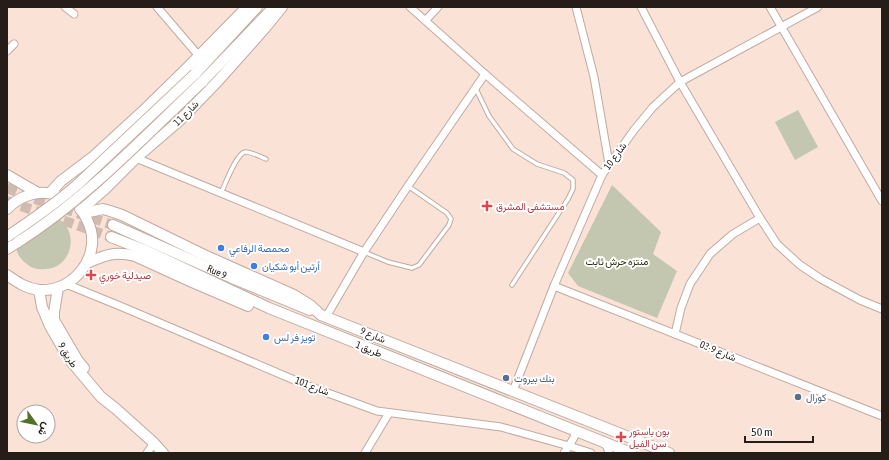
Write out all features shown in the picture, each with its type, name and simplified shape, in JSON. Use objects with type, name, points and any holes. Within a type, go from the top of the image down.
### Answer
[{"type":"main road","points":[[50,193],[61,181],[94,156],[121,131],[187,68],[247,7]]},
{"type":"main road","points":[[7,237],[34,219],[67,193],[110,155],[195,74],[257,7]]},
{"type":"main road","points":[[7,248],[34,232],[112,168],[202,82],[274,7]]},
{"type":"main road","name":"شارع 11","points":[[82,211],[136,158],[179,120],[217,82],[282,7]]},
{"type":"main road","points":[[7,175],[38,193]]},
{"type":"main road","points":[[7,209],[21,198],[38,193],[50,193],[67,198],[82,211],[91,229],[92,246],[87,263],[78,275],[62,286],[49,290],[39,290],[24,286],[7,275]]},
{"type":"main road","name":"شارع 9","points":[[82,211],[103,209],[122,215],[204,255],[294,295],[310,305],[323,316],[669,453]]},
{"type":"main road","name":"Rue 9","points":[[114,225],[232,278],[323,316]]},
{"type":"main road","name":"طريق 1","points":[[111,236],[316,328],[631,453]]},
{"type":"main road","points":[[87,263],[108,255],[126,253],[268,315],[316,328]]},
{"type":"main road","name":"طريق 9","points":[[62,286],[54,312],[54,320],[78,361],[115,408]]},
{"type":"main road","name":"طريق 9","points":[[39,290],[42,307],[50,326],[68,359],[101,397],[154,443],[163,453]]},
{"type":"street","points":[[65,7],[74,14]]},
{"type":"street","points":[[157,7],[199,56]]},
{"type":"street","points":[[410,7],[485,74],[602,174]]},
{"type":"street","points":[[426,20],[438,7]]},
{"type":"street","points":[[576,7],[594,76],[609,164]]},
{"type":"street","points":[[641,7],[680,82],[760,218],[777,244],[800,265],[821,279],[860,300],[882,309]]},
{"type":"street","points":[[770,7],[882,201]]},
{"type":"street","name":"شارع 10","points":[[514,391],[554,286],[602,174],[634,130],[654,107],[680,82],[818,7]]},
{"type":"street","points":[[7,51],[14,44]]},
{"type":"street","points":[[323,316],[408,186],[485,74]]},
{"type":"street","points":[[136,158],[364,252]]},
{"type":"street","points":[[675,334],[681,308],[690,284],[710,254],[733,234],[760,218]]},
{"type":"street","name":"شارع 101","points":[[62,286],[127,309],[306,385],[376,411],[501,427],[591,453]]},
{"type":"street","name":"شارع 9-03","points":[[554,286],[882,416]]},
{"type":"street","points":[[365,453],[389,413]]},
{"type":"street","points":[[564,453],[577,432]]},
{"type":"street","points":[[603,442],[609,453]]},
{"type":"street","points":[[147,453],[154,443]]},
{"type":"lane","points":[[476,88],[489,116],[513,149],[537,164],[564,173],[573,180],[573,189],[568,199],[512,286]]},
{"type":"lane","points":[[221,193],[233,165],[242,153],[246,151],[266,159]]},
{"type":"lane","points":[[364,252],[388,262],[412,268],[416,267],[449,225],[451,219],[447,213],[408,186]]},
{"type":"green space","points":[[798,110],[818,147],[795,160],[775,122]]},
{"type":"green space","name":"منتزه حرش ثابت","points":[[612,185],[661,232],[653,254],[677,271],[657,318],[578,286],[568,273]]},
{"type":"green space","points":[[42,213],[49,214],[59,219],[65,225],[71,241],[70,249],[62,263],[55,267],[36,269],[28,265],[19,256],[15,245],[15,236]]},
{"type":"tunnel","points":[[7,188],[113,225]]},
{"type":"tunnel","points":[[7,201],[111,237]]},
{"type":"place","name":"مستشفى المشرق","points":[[487,206]]},
{"type":"place","name":"محمصة الرفاعي","points":[[221,248]]},
{"type":"place","name":"أرتين أبو شكيان","points":[[254,266]]},
{"type":"place","name":"صيدلية خوري","points":[[91,275]]},
{"type":"place","name":"تويز فر لس","points":[[266,337]]},
{"type":"place","name":"بنك بيروت","points":[[506,378]]},
{"type":"place","name":"كورال","points":[[798,397]]},
{"type":"place","name":"بون باستور سن الفيل","points":[[621,437]]}]
